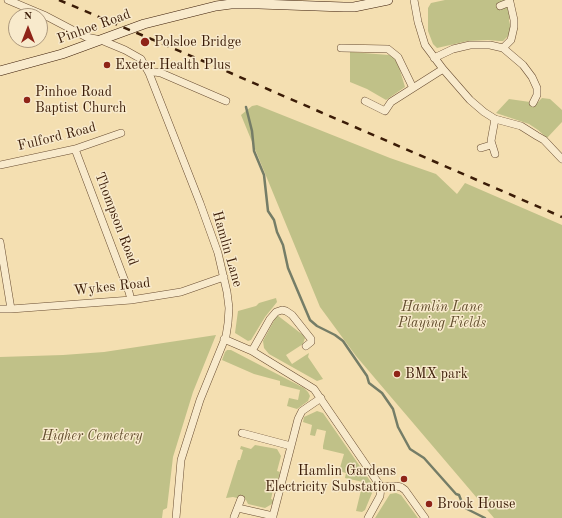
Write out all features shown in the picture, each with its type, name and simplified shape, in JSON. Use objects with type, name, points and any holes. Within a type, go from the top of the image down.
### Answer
[{"type":"main road","name":"Pinhoe Road","points":[[0,71],[62,54],[144,24],[231,2],[319,3],[354,7],[388,0]]},
{"type":"street","name":"Hamlin Lane","points":[[8,0],[46,16],[86,37],[101,40],[132,53],[141,59],[149,73],[218,253],[227,292],[229,313],[228,324],[200,400],[181,460],[176,518]]},
{"type":"street","points":[[414,0],[425,45],[434,58],[470,100],[494,119],[521,126],[544,140],[562,159]]},
{"type":"street","points":[[500,6],[510,2],[514,20],[511,40],[503,48]]},
{"type":"street","points":[[434,58],[453,49],[470,45],[490,45],[503,48],[523,65],[532,77],[537,88],[537,95],[533,103]]},
{"type":"street","points":[[341,48],[388,49],[398,57],[414,88]]},
{"type":"street","points":[[365,100],[386,111],[391,102],[443,69]]},
{"type":"street","points":[[149,73],[161,73],[226,101]]},
{"type":"street","points":[[494,119],[491,145],[495,154]]},
{"type":"street","name":"Fulford Road","points":[[0,165],[75,149],[121,133]]},
{"type":"street","points":[[481,148],[491,145]]},
{"type":"street","name":"Thompson Road","points":[[75,149],[131,300]]},
{"type":"street","points":[[0,242],[11,309]]},
{"type":"street","name":"Wykes Road","points":[[0,309],[131,300],[181,292],[224,277]]},
{"type":"street","points":[[252,351],[270,319],[276,312],[282,310],[292,315],[311,339],[311,342],[306,346]]},
{"type":"street","points":[[224,338],[252,351],[314,389],[381,487],[380,496],[368,518]]},
{"type":"street","points":[[238,508],[273,517],[298,419],[302,412],[321,398]]},
{"type":"street","points":[[242,433],[291,446]]},
{"type":"street","points":[[381,487],[401,487],[405,490],[425,518]]},
{"type":"street","points":[[234,517],[241,499]]},
{"type":"green space","points":[[445,0],[514,0],[509,20],[511,29],[510,34],[503,41],[468,41],[437,48],[433,44],[428,31],[428,8],[431,3]]},
{"type":"green space","points":[[350,52],[389,55],[394,58],[399,67],[405,87],[386,100],[367,89],[350,82]]},
{"type":"green space","points":[[542,98],[550,99],[562,110],[562,122],[547,138],[529,124],[496,113],[509,99],[530,102],[535,105]]},
{"type":"green space","name":"Hamlin Lane Playing Fields","points":[[257,105],[390,158],[436,174],[457,194],[465,183],[562,225],[562,518],[494,518],[356,356],[320,307],[241,115],[252,106]]},
{"type":"green space","points":[[276,298],[277,302],[265,317],[251,340],[248,341],[235,333],[238,311]]},
{"type":"green space","points":[[277,315],[305,338],[303,344],[286,355],[292,364],[309,353],[308,357],[323,379],[317,381],[269,354],[264,348],[263,341]]},
{"type":"green space","name":"Higher Cemetery","points":[[216,335],[193,392],[173,457],[167,508],[163,510],[162,518],[0,518],[0,357],[104,352]]},
{"type":"green space","points":[[227,350],[231,350],[304,388],[310,396],[308,401],[297,409],[287,406],[289,398],[298,400],[300,390],[280,385],[280,381],[254,374],[222,360]]},
{"type":"green space","points":[[317,411],[323,413],[373,485],[372,493],[365,510],[362,512],[356,511],[363,482],[345,478],[346,473],[339,471],[344,454],[323,449],[326,431],[317,429],[315,436],[310,435],[312,425],[303,422],[304,417]]},
{"type":"green space","points":[[255,445],[277,449],[281,456],[277,471],[280,472],[276,490],[273,490],[271,499],[274,500],[272,504],[265,508],[248,504],[246,500],[233,497],[226,498],[238,460],[240,460],[243,450],[240,449],[241,446],[251,449]]},
{"type":"green space","points":[[396,493],[401,495],[418,518],[375,518],[390,494]]},
{"type":"waterway","points":[[246,107],[252,131],[254,151],[264,175],[268,211],[274,220],[277,232],[283,245],[288,268],[310,320],[317,326],[343,341],[367,376],[369,383],[382,393],[393,409],[398,427],[410,449],[424,458],[456,494],[459,495],[463,505],[467,509],[485,518]]},
{"type":"railway","points":[[59,0],[562,217]]},
{"type":"place","name":"Polsloe Bridge","points":[[145,42]]},
{"type":"place","name":"Exeter Health Plus","points":[[107,65]]},
{"type":"place","name":"Pinhoe Road Baptist Church","points":[[27,100]]},
{"type":"place","name":"BMX park","points":[[397,374]]},
{"type":"place","name":"Hamlin Gardens Electricity Substation","points":[[404,479]]},
{"type":"place","name":"Brook House","points":[[429,504]]}]
